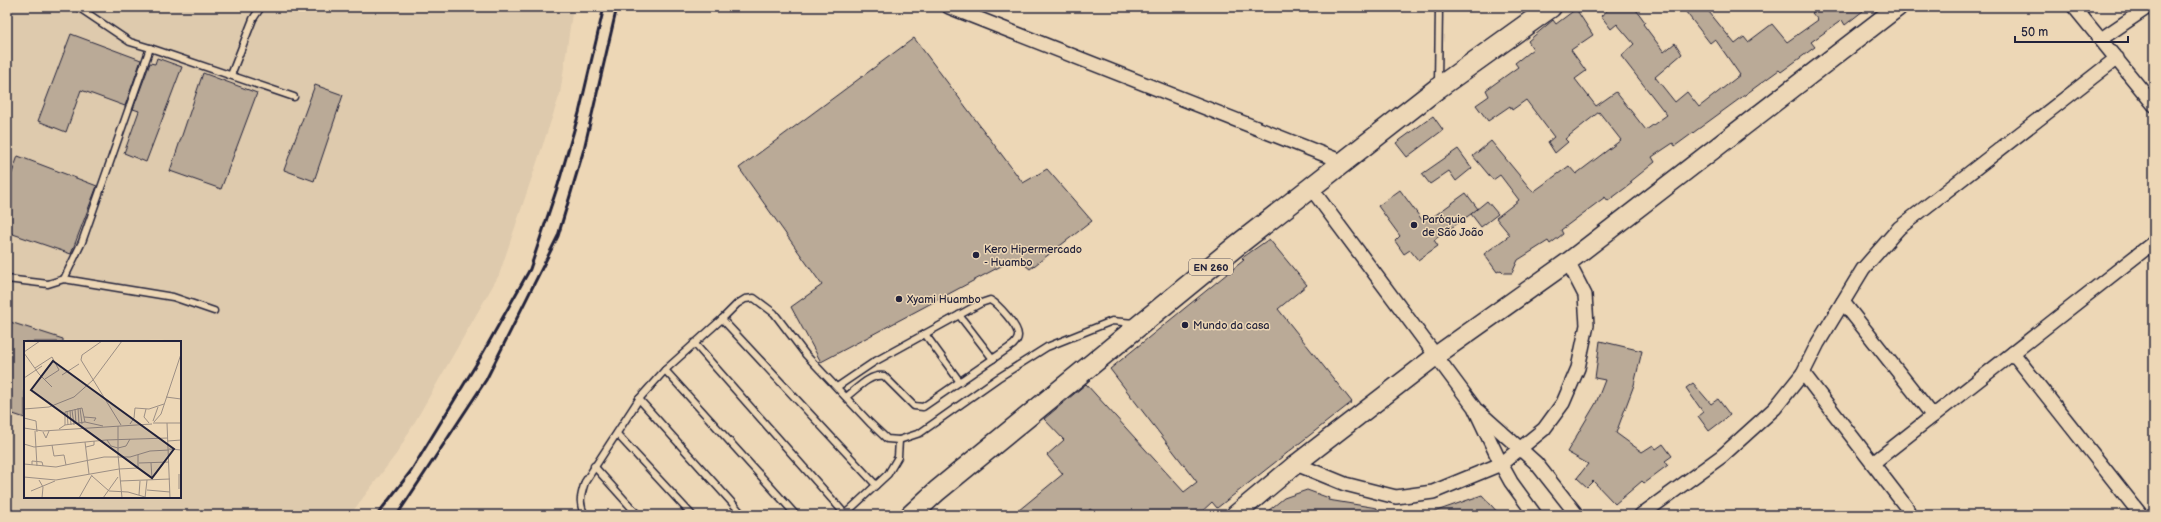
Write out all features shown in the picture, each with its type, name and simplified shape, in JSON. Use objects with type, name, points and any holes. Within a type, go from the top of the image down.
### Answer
[{"type":"main road","name":"EN 260","points":[[1520,29],[1538,7]]},
{"type":"main road","name":"EN 260","points":[[911,515],[962,471],[1235,247],[1438,88],[1551,7]]},
{"type":"street","points":[[949,7],[1343,162]]},
{"type":"street","points":[[1235,515],[1296,464],[1437,355],[1568,262],[1898,7]]},
{"type":"street","points":[[2074,7],[2154,105]]},
{"type":"street","points":[[2101,39],[2148,7]]},
{"type":"street","points":[[1641,515],[1722,456],[1774,408],[1804,373],[1818,343],[1863,269],[1899,228],[2117,58]]},
{"type":"street","points":[[1311,188],[1437,355],[1474,407],[1510,482],[1535,515]]},
{"type":"street","points":[[1873,463],[2154,242]]},
{"type":"street","points":[[1296,464],[1345,484],[1396,497],[1433,492],[1501,464],[1544,429],[1564,403],[1578,368],[1587,325],[1585,295],[1568,262]]},
{"type":"street","points":[[1843,302],[1933,416]]},
{"type":"street","points":[[2013,353],[2141,515]]},
{"type":"street","points":[[1804,373],[1907,508],[1908,515]]},
{"type":"street","points":[[1474,407],[1536,463],[1576,515]]},
{"type":"lane","points":[[78,7],[130,42],[294,97]]},
{"type":"lane","points":[[231,76],[253,19],[261,7]]},
{"type":"lane","points":[[1438,88],[1439,7]]},
{"type":"lane","points":[[64,279],[82,242],[150,48]]},
{"type":"lane","points":[[7,279],[48,284],[64,279],[173,297],[214,311]]},
{"type":"lane","points":[[585,515],[581,507],[580,498],[585,482],[638,399],[665,370],[722,319],[736,304],[745,299],[754,298],[774,313],[806,355],[887,439],[899,440],[920,433],[998,378],[1047,347],[1112,321],[1144,323]]},
{"type":"lane","points":[[837,387],[874,362],[958,315],[990,300],[997,304],[1017,330],[1018,337],[1013,345],[923,407],[914,406],[884,376],[878,375],[870,378],[846,397]]},
{"type":"lane","points":[[958,315],[992,359]]},
{"type":"lane","points":[[722,319],[876,486]]},
{"type":"lane","points":[[925,334],[960,382]]},
{"type":"lane","points":[[694,343],[845,515],[888,474],[898,457],[899,440]]},
{"type":"lane","points":[[665,370],[796,515]]},
{"type":"lane","points":[[638,399],[743,515]]},
{"type":"lane","points":[[617,434],[692,515]]},
{"type":"lane","points":[[594,466],[638,515]]},
{"type":"shaded area","points":[[7,7],[573,7],[560,94],[499,275],[397,453],[350,515],[7,515]]},
{"type":"building","points":[[1611,7],[1634,7],[1645,22],[1643,24],[1664,52],[1675,43],[1682,54],[1655,77],[1675,102],[1687,92],[1699,107],[1740,75],[1715,39],[1710,43],[1682,7],[1705,7],[1735,44],[1744,37],[1748,42],[1772,24],[1787,42],[1818,20],[1812,13],[1820,7],[1868,7],[1845,25],[1842,20],[1811,42],[1815,47],[1781,72],[1779,70],[1675,146],[1673,143],[1652,157],[1655,162],[1630,182],[1632,183],[1608,201],[1605,197],[1561,230],[1563,234],[1550,244],[1548,241],[1518,260],[1512,273],[1504,273],[1501,270],[1497,272],[1484,254],[1510,235],[1496,218],[1519,200],[1500,175],[1493,180],[1473,156],[1491,141],[1533,192],[1569,166],[1576,174],[1621,140],[1599,112],[1565,139],[1568,142],[1555,153],[1548,142],[1554,137],[1526,100],[1512,110],[1510,106],[1488,121],[1476,105],[1489,96],[1486,90],[1518,67],[1515,63],[1533,49],[1528,41],[1553,20],[1556,24],[1576,9],[1593,35],[1571,50],[1586,71],[1575,79],[1596,106],[1616,92],[1646,130],[1667,115],[1621,56],[1634,44],[1617,24],[1611,29],[1601,16]]},
{"type":"building","points":[[71,34],[141,60],[125,106],[81,90],[66,132],[38,121]]},
{"type":"building","points":[[914,38],[1023,183],[1047,169],[1092,221],[1030,269],[1016,258],[821,362],[791,307],[822,285],[739,168]]},
{"type":"building","points":[[157,58],[182,67],[146,162],[124,153],[139,111],[133,109],[150,63],[155,64]]},
{"type":"building","points":[[203,73],[257,93],[221,189],[170,171]]},
{"type":"building","points":[[315,85],[343,95],[314,181],[284,170]]},
{"type":"building","points":[[1433,116],[1443,130],[1407,157],[1396,143]]},
{"type":"building","points":[[1458,149],[1472,168],[1456,181],[1449,171],[1430,184],[1422,174]]},
{"type":"building","points":[[18,156],[97,186],[71,254],[7,232],[7,187]]},
{"type":"building","name":"Paróquia de São João","points":[[1400,190],[1422,220],[1428,216],[1430,219],[1466,193],[1478,209],[1434,240],[1438,246],[1418,260],[1410,250],[1404,254],[1395,241],[1400,236],[1378,206]]},
{"type":"building","points":[[1487,201],[1498,214],[1481,227],[1471,214]]},
{"type":"building","points":[[1269,239],[1307,285],[1278,309],[1352,402],[1217,508],[1212,502],[1198,515],[1098,515],[1090,509],[1084,515],[1013,515],[1063,474],[1047,455],[1064,440],[1044,419],[1086,384],[1184,492],[1197,482],[1110,369],[1244,260],[1242,258]]},
{"type":"building","points":[[7,321],[63,339],[63,341],[24,341],[24,418],[7,412]]},
{"type":"building","points":[[1600,341],[1642,351],[1634,385],[1616,433],[1642,452],[1653,445],[1656,449],[1663,444],[1672,456],[1665,461],[1668,465],[1644,483],[1642,481],[1615,504],[1593,481],[1587,487],[1577,478],[1588,464],[1567,452],[1596,403],[1605,380],[1595,378]]},
{"type":"building","points":[[1693,383],[1711,404],[1718,399],[1730,415],[1709,431],[1698,416],[1703,412],[1686,388]]},
{"type":"building","points":[[1307,490],[1329,498],[1328,500],[1377,508],[1377,515],[1263,515],[1284,498]]},
{"type":"building","points":[[1482,495],[1500,515],[1431,515],[1431,513]]},
{"type":"railway","points":[[377,515],[411,471],[480,358],[530,269],[558,185],[579,113],[604,7]]},
{"type":"railway","points":[[397,515],[486,380],[558,236],[584,149],[617,7]]},
{"type":"place","name":"Paróquia de São João","points":[[1414,225]]},
{"type":"place","name":"Kero Hipermercado - Huambo","points":[[976,255]]},
{"type":"place","name":"Xyami Huambo","points":[[899,299]]},
{"type":"place","name":"Mundo da casa","points":[[1185,325]]}]
